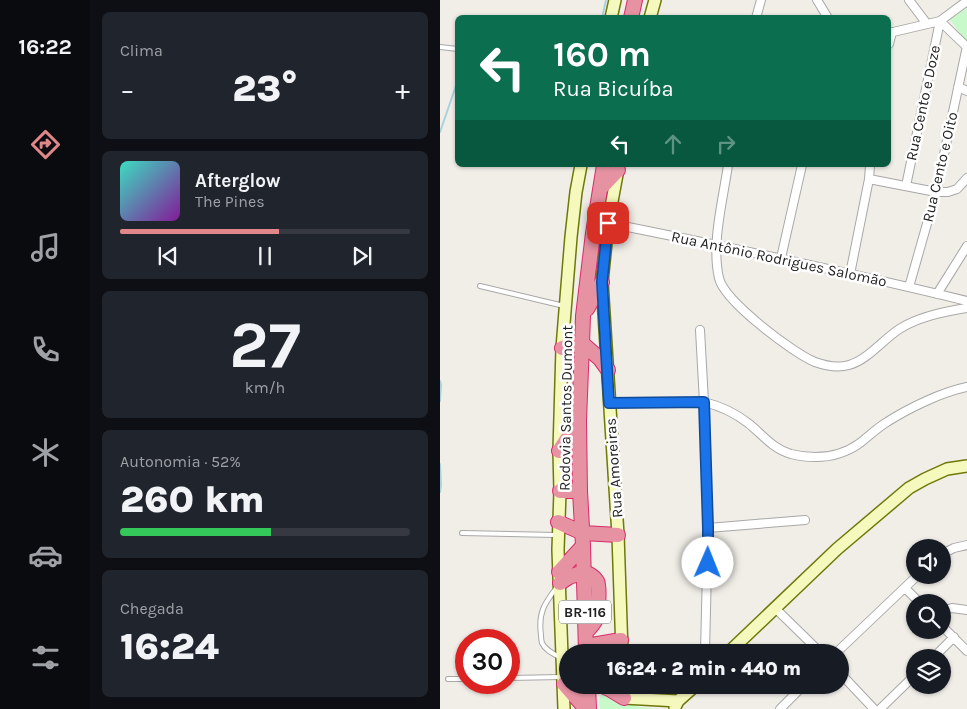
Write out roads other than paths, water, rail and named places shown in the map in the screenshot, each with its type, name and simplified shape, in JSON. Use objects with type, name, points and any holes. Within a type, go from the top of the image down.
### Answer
[{"type":"highway","points":[[632,15],[635,0]]},
{"type":"highway","name":"Rodovia Santos Dumont","points":[[584,572],[579,421],[583,316],[604,167]]},
{"type":"highway","points":[[600,188],[618,167]]},
{"type":"highway","points":[[583,316],[602,282]]},
{"type":"highway","points":[[562,348],[582,343],[600,359],[608,370]]},
{"type":"highway","points":[[559,452],[579,421]]},
{"type":"highway","points":[[560,492],[580,491]]},
{"type":"highway","points":[[558,528],[583,539],[618,535]]},
{"type":"highway","points":[[559,578],[583,539]]},
{"type":"highway","points":[[559,578],[584,572]]},
{"type":"highway","name":"BR-116","points":[[584,572],[593,576],[598,590],[596,620],[586,632],[586,644]]},
{"type":"highway","points":[[576,694],[587,709]]},
{"type":"highway","points":[[587,709],[588,694]]},
{"type":"street","points":[[612,15],[615,0]]},
{"type":"street","points":[[651,15],[655,0]]},
{"type":"street","points":[[757,15],[761,0]]},
{"type":"street","points":[[817,0],[826,15]]},
{"type":"street","points":[[909,0],[927,24]]},
{"type":"street","points":[[891,32],[940,21],[967,1]]},
{"type":"street","points":[[940,21],[967,46]]},
{"type":"street","name":"Rua Cento e Doze","points":[[906,186],[940,21]]},
{"type":"street","name":"Rua Cento e Oito","points":[[909,287],[936,192],[967,46]]},
{"type":"street","points":[[958,87],[967,91]]},
{"type":"street","points":[[561,644],[558,528],[562,348],[564,306],[576,192],[581,167]]},
{"type":"street","name":"Rua Amoreiras","points":[[618,167],[608,223],[602,282],[618,535],[619,644]]},
{"type":"street","points":[[728,167],[715,244],[716,266],[720,282],[728,295],[761,325],[800,354],[824,364],[851,365],[865,357],[902,327],[946,312],[967,308]]},
{"type":"street","points":[[781,258],[802,167]]},
{"type":"street","points":[[850,274],[870,179],[870,167]]},
{"type":"street","points":[[870,179],[936,192],[948,192],[957,189],[967,178]]},
{"type":"street","points":[[593,233],[608,223]]},
{"type":"street","name":"Rua Antônio Rodrigues Salomão","points":[[608,223],[781,258],[967,301]]},
{"type":"street","points":[[937,294],[967,246]]},
{"type":"street","points":[[700,330],[708,528],[705,644]]},
{"type":"street","points":[[609,403],[704,402],[719,406],[738,417],[767,439],[775,448],[800,456],[820,458],[850,450],[886,422],[948,392],[967,387]]},
{"type":"street","points":[[737,644],[837,549],[909,488],[947,469],[967,466]]},
{"type":"street","points":[[708,528],[805,520]]},
{"type":"street","points":[[951,550],[967,545]]},
{"type":"street","points":[[845,644],[908,584]]},
{"type":"street","points":[[904,588],[910,594]]},
{"type":"street","points":[[775,608],[812,644]]},
{"type":"street","points":[[951,608],[967,610]]},
{"type":"street","points":[[951,634],[967,651]]},
{"type":"street","points":[[942,649],[954,637]]},
{"type":"street","points":[[849,683],[874,709]]},
{"type":"street","points":[[880,709],[906,684]]},
{"type":"street","points":[[564,709],[565,694]]},
{"type":"street","points":[[632,694],[676,705],[687,694]]},
{"type":"street","points":[[780,709],[795,694]]},
{"type":"lane","points":[[440,46],[455,48]]},
{"type":"lane","points":[[480,286],[564,306]]},
{"type":"lane","points":[[462,533],[558,528]]},
{"type":"lane","points":[[559,578],[539,618],[542,643],[546,648],[559,656]]},
{"type":"lane","points":[[520,678],[559,680]]},
{"type":"lane","points":[[448,679],[455,679]]},
{"type":"waterway","points":[[603,15],[606,0]]},
{"type":"waterway","points":[[440,132],[455,89]]},
{"type":"waterway","points":[[440,381],[440,401]]},
{"type":"waterway","points":[[440,464],[440,492]]}]
